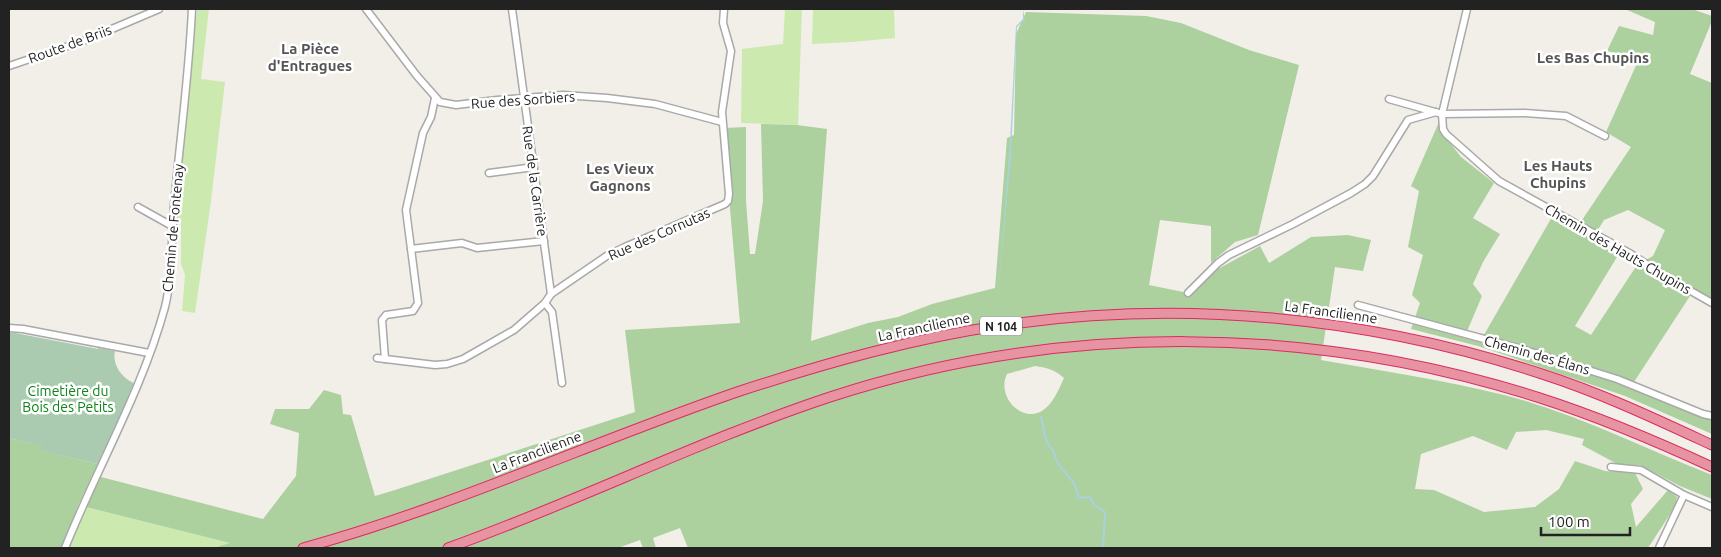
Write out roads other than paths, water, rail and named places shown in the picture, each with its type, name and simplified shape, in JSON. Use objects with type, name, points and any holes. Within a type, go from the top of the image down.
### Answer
[{"type":"highway","name":"La Francilienne","points":[[303,548],[408,514],[626,432],[793,374],[951,334],[1028,322],[1096,316],[1174,313],[1267,317],[1323,323],[1423,341],[1504,362],[1555,378],[1633,409],[1712,445]]},
{"type":"highway","name":"N 104","points":[[448,548],[527,518],[741,429],[831,397],[904,376],[983,359],[1098,345],[1183,342],[1284,345],[1356,354],[1419,366],[1541,398],[1626,429],[1712,467]]},
{"type":"street","name":"Route de Briis","points":[[9,66],[86,40],[159,9]]},
{"type":"street","name":"Chemin de Fontenay","points":[[65,548],[81,507],[122,422],[149,353],[170,285],[172,226],[192,9]]},
{"type":"street","points":[[366,9],[435,98],[431,117],[424,133],[406,210],[418,304],[413,311],[386,315],[382,320],[385,359]]},
{"type":"street","name":"Rue de la Carrière","points":[[512,9],[551,294]]},
{"type":"street","points":[[722,122],[725,85],[731,58],[731,51],[723,23],[724,9]]},
{"type":"street","points":[[1439,113],[1467,9]]},
{"type":"street","name":"Rue des Sorbiers","points":[[435,98],[440,102],[456,105],[563,95],[636,100],[722,122]]},
{"type":"street","points":[[1389,99],[1439,113]]},
{"type":"street","points":[[1188,293],[1228,255],[1358,190],[1373,176],[1408,120],[1439,113],[1525,113],[1566,116],[1604,136]]},
{"type":"street","name":"Chemin des Hauts Chupins","points":[[1439,113],[1446,134],[1499,181],[1631,254],[1712,303]]},
{"type":"street","name":"Rue des Cornutas","points":[[377,358],[435,365],[453,362],[473,354],[514,330],[545,304],[551,294],[608,255],[724,205],[729,196],[722,122]]},
{"type":"street","points":[[488,173],[534,167]]},
{"type":"street","points":[[138,207],[172,226]]},
{"type":"street","points":[[411,249],[462,243],[477,248],[544,241]]},
{"type":"street","points":[[545,304],[552,312],[562,383]]},
{"type":"street","name":"Chemin des Élans","points":[[1358,305],[1535,353],[1617,379],[1712,416]]},
{"type":"street","points":[[9,328],[149,353]]},
{"type":"street","points":[[1611,467],[1641,470],[1684,495],[1712,507]]},
{"type":"street","points":[[1659,548],[1684,495]]},
{"type":"water","points":[[1023,9],[1025,20],[1017,27],[1011,153],[997,309],[1010,142],[1016,26],[1023,19]]},
{"type":"waterway","points":[[1041,417],[1046,441],[1053,450],[1058,463],[1074,484],[1078,498],[1090,497],[1094,505],[1105,512],[1103,548]]},
{"type":"district","name":"La Pièce d'Entragues","points":[[310,56]]},
{"type":"district","name":"Les Bas Chupins","points":[[1593,57]]},
{"type":"district","name":"Les Hauts Chupins","points":[[1558,174]]},
{"type":"district","name":"Les Vieux Gagnons","points":[[620,176]]},
{"type":"park label","name":"Cimetière du Bois des Petits","points":[[68,400]]}]
